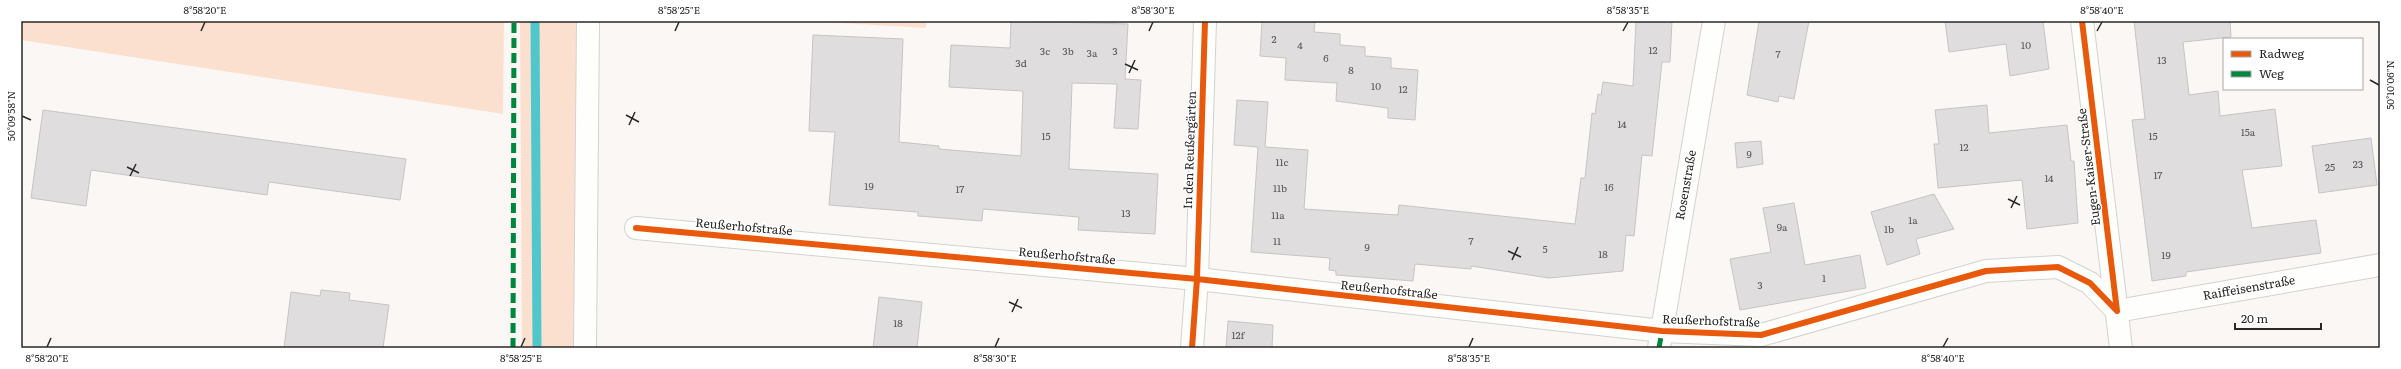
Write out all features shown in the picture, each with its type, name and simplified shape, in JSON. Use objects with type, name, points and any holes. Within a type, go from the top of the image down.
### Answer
[{"type":"street","points":[[585,348],[588,21]]},
{"type":"street","name":"In den Reußergärten","points":[[1192,348],[1197,279],[1205,21]]},
{"type":"street","name":"Rosenstraße","points":[[1660,340],[1714,21]]},
{"type":"street","name":"Eugen-Kaiser-Straße","points":[[2082,21],[2121,348]]},
{"type":"street","name":"Reußerhofstraße","points":[[636,228],[1197,279],[1660,340],[1760,335],[1986,271],[2058,267],[2090,283],[2117,311]]},
{"type":"street","name":"Raiffeisenstraße","points":[[2117,311],[2380,265]]},
{"type":"shaded area","points":[[21,21],[504,21],[503,114],[21,40]]},
{"type":"shaded area","points":[[520,21],[577,21],[574,348],[522,348]]},
{"type":"shaded area","points":[[806,21],[926,21],[926,28]]},
{"type":"building","points":[[1011,21],[1128,24],[1125,79],[1141,80],[1138,129],[1114,128],[1117,84],[1072,83],[1069,169],[1158,174],[1155,234],[1078,230],[1079,217],[983,209],[982,221],[918,216],[918,212],[829,205],[835,132],[809,131],[813,35],[903,39],[899,142],[939,146],[939,149],[1021,156],[1023,91],[949,87],[951,45],[1010,48]]},
{"type":"building","points":[[1262,21],[1315,21],[1314,32],[1340,34],[1340,45],[1365,47],[1365,56],[1391,58],[1391,68],[1418,70],[1415,120],[1388,118],[1388,108],[1336,101],[1337,83],[1285,80],[1286,58],[1260,56]]},
{"type":"building","points":[[1636,21],[1672,21],[1670,62],[1662,62],[1652,156],[1642,155],[1634,236],[1626,235],[1623,271],[1549,278],[1471,266],[1471,269],[1415,264],[1413,281],[1336,275],[1336,271],[1329,270],[1330,258],[1251,252],[1258,147],[1234,145],[1237,100],[1268,102],[1265,147],[1308,150],[1304,209],[1398,215],[1399,205],[1575,224],[1581,178],[1585,178],[1592,113],[1595,114],[1598,94],[1601,95],[1603,82],[1633,86]]},
{"type":"building","points":[[1759,21],[1809,21],[1794,99],[1779,96],[1778,102],[1747,95]]},
{"type":"building","points":[[1945,21],[2043,21],[2049,69],[2010,76],[2006,44],[1949,52]]},
{"type":"building","points":[[2134,21],[2230,21],[2231,37],[2183,42],[2189,95],[2218,91],[2220,116],[2275,109],[2282,166],[2242,170],[2252,228],[2316,220],[2321,253],[2186,272],[2186,276],[2152,281],[2132,120],[2145,119]]},
{"type":"building","points":[[1987,105],[1989,133],[2067,125],[2071,161],[2074,161],[2078,223],[2027,229],[2022,180],[1938,188],[1934,144],[1939,144],[1935,110]]},
{"type":"building","points":[[43,110],[406,159],[400,200],[269,182],[267,195],[91,170],[86,206],[31,198]]},
{"type":"building","points":[[2371,138],[2377,185],[2319,193],[2312,146]]},
{"type":"building","points":[[1761,141],[1763,164],[1737,168],[1735,143]]},
{"type":"building","points":[[1934,194],[1954,229],[1916,239],[1920,254],[1887,265],[1871,212]]},
{"type":"building","points":[[1794,203],[1805,265],[1860,255],[1866,288],[1740,310],[1730,259],[1771,252],[1763,208]]},
{"type":"building","points":[[321,290],[350,293],[349,300],[389,305],[383,348],[284,348],[291,292],[320,296]]},
{"type":"building","points":[[879,297],[922,302],[917,348],[873,348]]},
{"type":"building","points":[[1228,321],[1273,325],[1272,348],[1226,348]]},
{"type":"waterway","points":[[535,21],[537,348]]},
{"type":"marked path","points":[[513,348],[514,21]]},
{"type":"marked path","points":[[1659,348],[1662,331]]},
{"type":"cycle path","points":[[1192,348],[1197,279],[1205,21]]},
{"type":"cycle path","points":[[2082,21],[2117,311]]},
{"type":"cycle path","points":[[636,228],[1197,279],[1662,331],[1761,335],[1986,271],[2058,267],[2090,283],[2117,311]]}]
